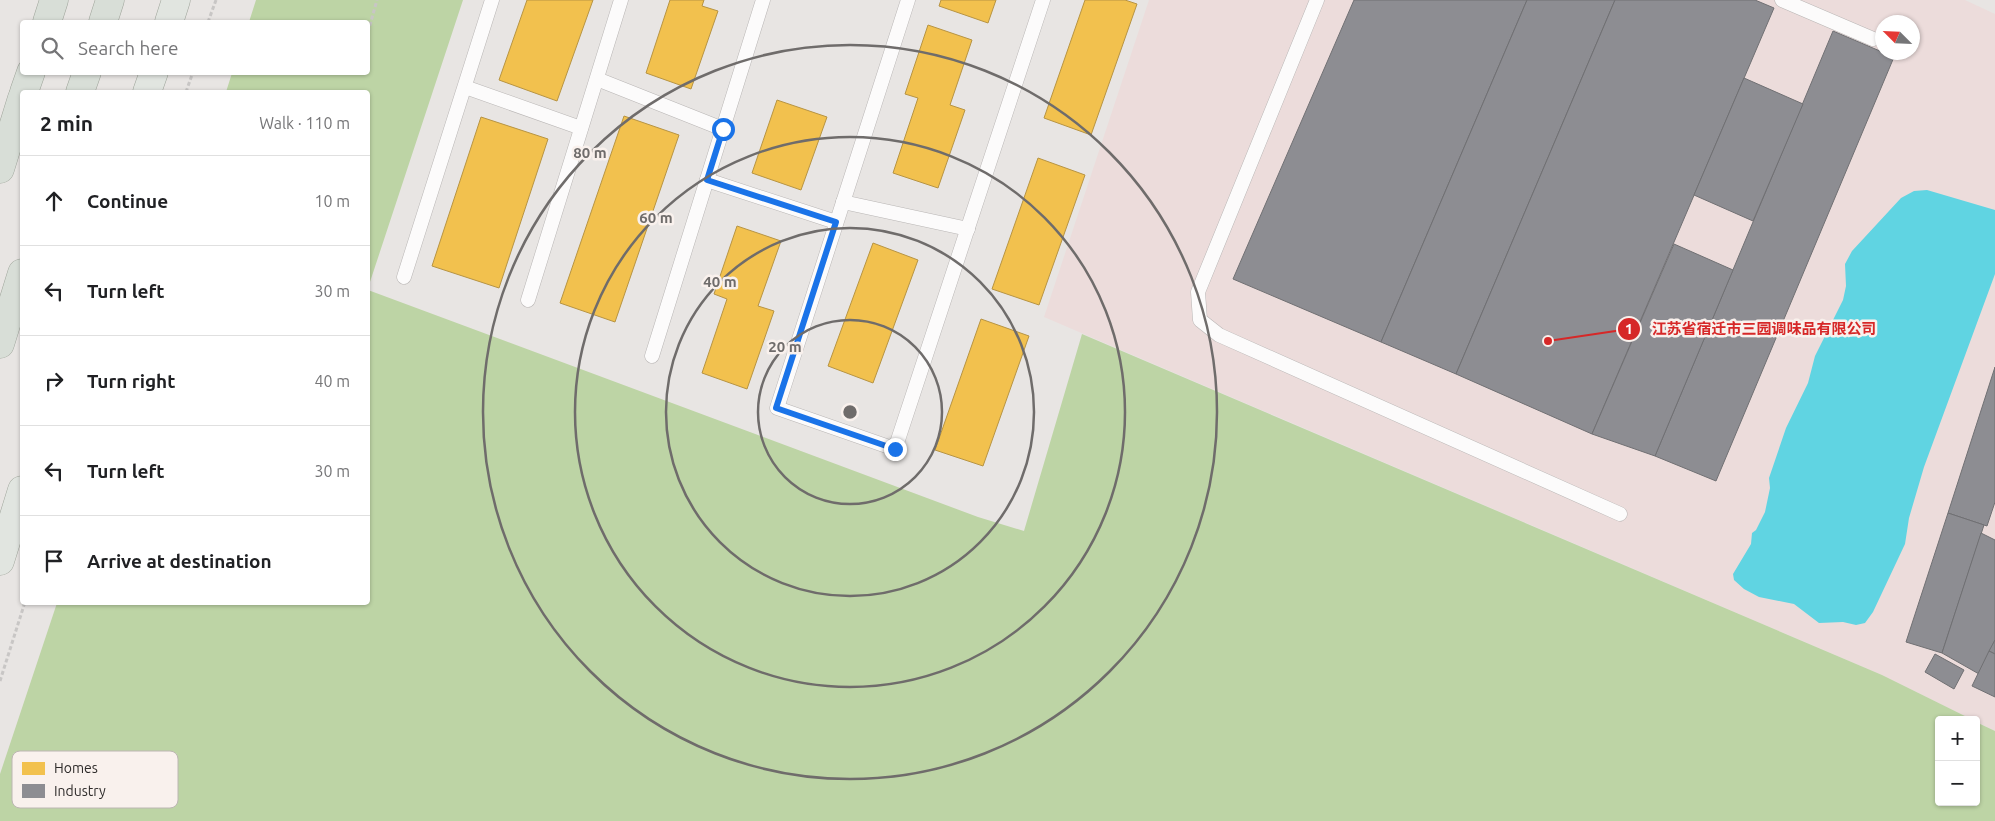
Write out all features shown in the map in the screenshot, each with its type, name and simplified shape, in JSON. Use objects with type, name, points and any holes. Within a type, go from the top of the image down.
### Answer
[{"type":"highway","points":[[47,20],[54,0]]},
{"type":"highway","points":[[103,20],[110,0]]},
{"type":"highway","points":[[25,90],[30,75]]},
{"type":"highway","points":[[81,90],[86,75]]},
{"type":"highway","points":[[0,169],[20,104]]},
{"type":"highway","points":[[0,344],[20,279]]},
{"type":"main road","points":[[170,20],[176,0]]},
{"type":"main road","points":[[148,90],[153,75]]},
{"type":"main road","points":[[0,561],[20,496]]},
{"type":"lane","points":[[404,277],[492,0]]},
{"type":"lane","points":[[528,300],[621,0]]},
{"type":"lane","points":[[652,356],[763,0]]},
{"type":"lane","points":[[908,0],[776,408],[895,449],[1043,0]]},
{"type":"lane","points":[[1317,0],[1198,292],[1200,320],[1219,335],[1620,514]]},
{"type":"lane","points":[[1782,0],[1873,39]]},
{"type":"lane","points":[[596,79],[723,129]]},
{"type":"lane","points":[[465,87],[581,128]]},
{"type":"lane","points":[[707,180],[836,222]]},
{"type":"lane","points":[[843,202],[968,229]]},
{"type":"path","points":[[209,20],[216,0]]},
{"type":"path","points":[[370,25],[377,0]]},
{"type":"path","points":[[187,90],[192,75]]},
{"type":"path","points":[[0,681],[24,605]]},
{"type":"shaded area","points":[[1149,0],[1965,0],[1995,14],[1995,731],[1980,724],[1980,716],[1965,716],[1882,675],[1044,317]]},
{"type":"green space","points":[[256,0],[463,0],[370,282],[370,90],[227,90],[231,75],[370,75],[370,20],[250,20]]},
{"type":"green space","points":[[370,291],[978,517],[1024,531],[1082,334],[1882,675],[1965,716],[1935,716],[1935,806],[1980,806],[1980,724],[1995,731],[1995,821],[0,821],[0,774],[56,605],[370,605]]},
{"type":"water","points":[[1927,190],[1995,210],[1995,274],[1924,467],[1909,518],[1905,544],[1873,612],[1865,623],[1856,625],[1843,622],[1819,623],[1794,604],[1759,597],[1744,589],[1734,580],[1733,574],[1751,544],[1752,533],[1756,530],[1765,512],[1770,488],[1769,478],[1786,428],[1808,383],[1815,356],[1843,300],[1846,286],[1845,264],[1852,251],[1901,198],[1914,191]]},
{"type":"building: Homes","points":[[527,0],[593,0],[557,101],[499,80]]},
{"type":"building: Homes","points":[[670,0],[704,0],[702,6],[718,11],[691,89],[646,73]]},
{"type":"building: Homes","points":[[941,0],[996,0],[988,23],[939,6]]},
{"type":"building: Homes","points":[[1085,0],[1125,0],[1137,4],[1091,135],[1044,118]]},
{"type":"building: Homes","points":[[928,25],[972,40],[950,105],[965,110],[938,188],[893,173],[918,98],[905,94]]},
{"type":"building: Homes","points":[[777,100],[827,117],[801,190],[752,173]]},
{"type":"building: Homes","points":[[624,116],[679,135],[615,322],[560,303]]},
{"type":"building: Homes","points":[[481,117],[548,139],[499,288],[432,266]]},
{"type":"building: Homes","points":[[1038,158],[1085,175],[1039,305],[992,289]]},
{"type":"building: Homes","points":[[737,226],[781,241],[758,306],[774,311],[747,389],[702,373],[727,299],[714,294]]},
{"type":"building: Homes","points":[[873,243],[918,260],[873,383],[828,366]]},
{"type":"building: Homes","points":[[981,319],[1029,336],[983,466],[935,450]]},
{"type":"building: Industry","points":[[1354,0],[1527,0],[1381,342],[1233,279]]},
{"type":"building: Industry","points":[[1527,0],[1615,0],[1456,374],[1381,342]]},
{"type":"building: Industry","points":[[1615,0],[1755,0],[1774,8],[1592,434],[1456,374]]},
{"type":"building: Industry","points":[[1833,31],[1875,49],[1875,60],[1893,60],[1716,481],[1655,456]]},
{"type":"building: Industry","points":[[1744,78],[1803,104],[1753,221],[1694,195]]},
{"type":"building: Industry","points":[[1674,244],[1733,270],[1655,456],[1592,434]]},
{"type":"building: Industry","points":[[1995,367],[1995,502],[1987,526],[1948,513]]},
{"type":"building: Industry","points":[[1948,513],[1984,525],[1942,653],[1906,642]]},
{"type":"building: Industry","points":[[1981,533],[1995,540],[1995,640],[1979,674],[1942,653]]},
{"type":"building: Industry","points":[[1995,640],[1995,654],[1989,651]]},
{"type":"building: Industry","points":[[1989,651],[1995,654],[1995,697],[1972,686]]},
{"type":"building: Industry","points":[[1935,654],[1964,670],[1954,689],[1925,672]]},
{"type":"place","name":"江苏省宿迁市三园调味品有限公司","points":[[1548,341]]},
{"type":"route","points":[[723,129],[707,180],[836,222],[776,408],[895,449]]}]
